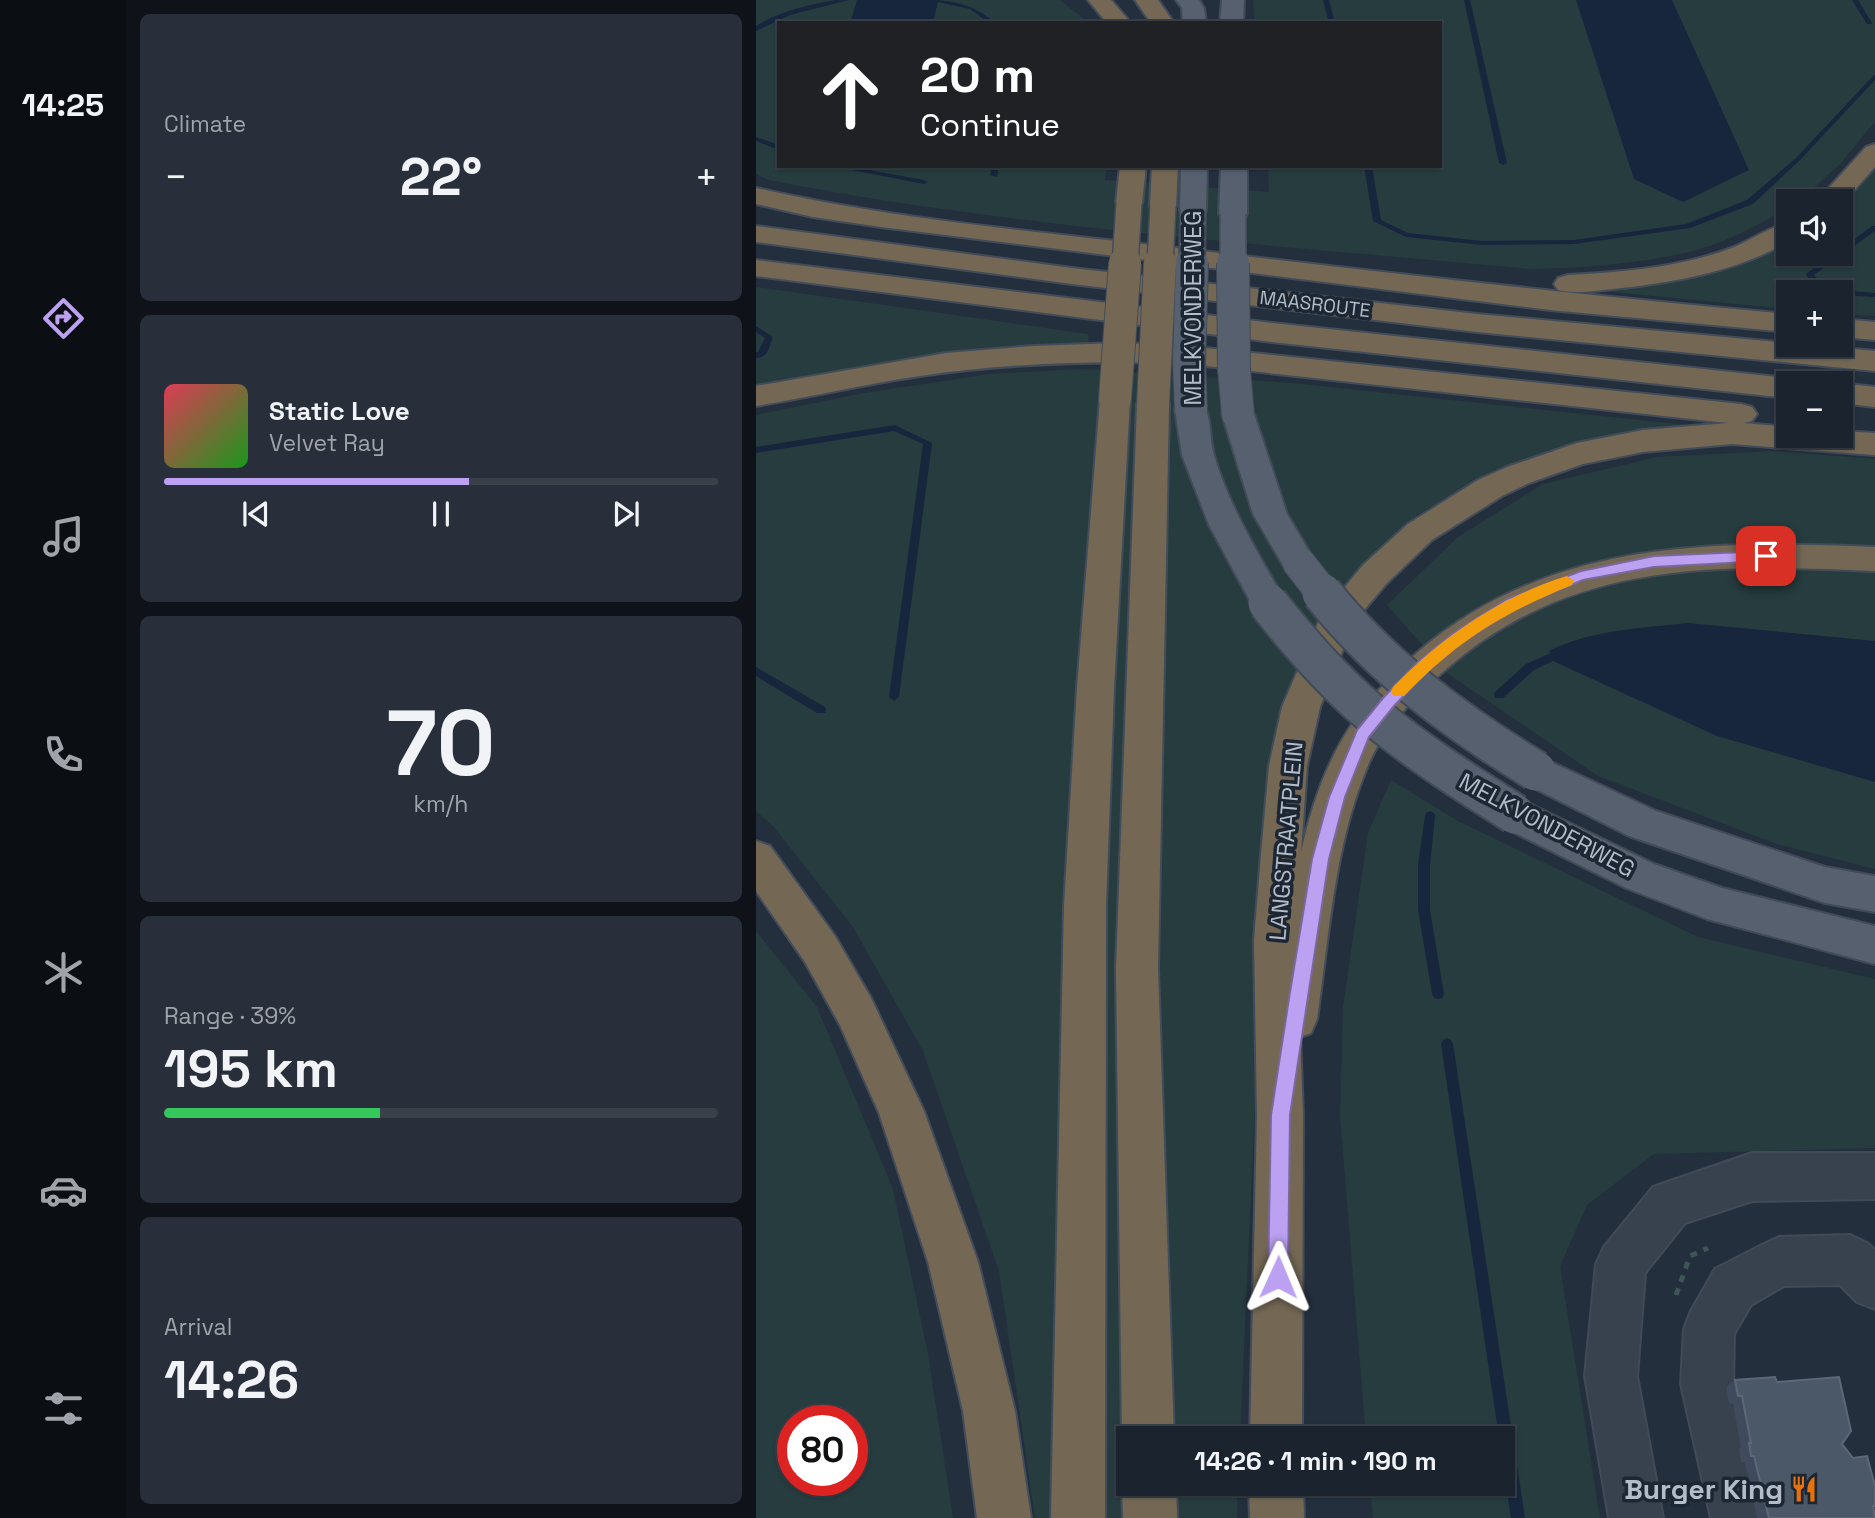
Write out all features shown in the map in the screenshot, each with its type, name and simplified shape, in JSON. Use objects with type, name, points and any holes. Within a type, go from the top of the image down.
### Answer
[{"type":"highway","points":[[1100,0],[1118,21]]},
{"type":"highway","points":[[1146,0],[1162,21]]},
{"type":"highway","points":[[1840,189],[1875,152]]},
{"type":"highway","points":[[1079,1518],[1079,1221],[1083,975],[1093,721],[1153,404],[1129,203],[1133,168]]},
{"type":"highway","points":[[1148,1426],[1137,968],[1153,404],[1165,168]]},
{"type":"highway","points":[[756,196],[813,209],[881,219],[1550,301],[1776,322]]},
{"type":"highway","name":"MAASROUTE","points":[[756,234],[1072,276],[1477,323],[1875,361]]},
{"type":"highway","points":[[1317,272],[1439,281],[1553,285],[1663,274],[1715,261],[1776,237]]},
{"type":"highway","name":"MAASROUTE","points":[[756,268],[1047,307],[1433,353],[1776,387]]},
{"type":"highway","points":[[1853,329],[1875,331]]},
{"type":"highway","points":[[756,396],[944,363],[1022,354],[1090,351],[1177,354],[1776,417]]},
{"type":"highway","points":[[1853,394],[1875,397]]},
{"type":"highway","points":[[1853,424],[1875,427]]},
{"type":"highway","name":"LANGSTRAATPLEIN","points":[[1276,1426],[1280,1115],[1275,940],[1288,766],[1301,707],[1339,616],[1376,574],[1420,532],[1464,503],[1518,475],[1577,454],[1609,446],[1732,433],[1875,444]]},
{"type":"highway","points":[[1280,1115],[1321,859],[1337,797],[1363,734],[1388,702],[1425,664],[1458,638],[1513,603],[1581,576],[1654,562],[1739,555],[1875,559]]},
{"type":"highway","points":[[756,858],[820,949],[856,1012],[901,1111],[953,1262],[989,1411],[1004,1518]]},
{"type":"highway","points":[[1149,1496],[1150,1518]]},
{"type":"highway","points":[[1276,1496],[1277,1518]]},
{"type":"main road","name":"MELKVONDERWEG","points":[[1194,168],[1189,363],[1153,404],[1198,455],[1226,525],[1268,603],[1304,648],[1346,692],[1386,726],[1452,775],[1515,814],[1640,876],[1722,906],[1875,945]]},
{"type":"main road","name":"MELKVONDERWEG","points":[[1234,168],[1234,370],[1238,414],[1270,514],[1299,564],[1359,638],[1395,673],[1467,727],[1536,771],[1643,824],[1825,885],[1875,894]]},
{"type":"street","points":[[1636,1518],[1611,1376],[1621,1264],[1670,1204],[1752,1177],[1875,1176]]},
{"type":"street","points":[[1738,1518],[1707,1384],[1709,1329],[1733,1287],[1779,1262],[1850,1260],[1875,1284]]},
{"type":"green space","points":[[756,0],[1060,0],[1086,21],[777,21],[777,168],[1107,168],[1105,180],[1269,192],[1268,168],[1442,168],[1442,21],[1255,21],[1253,0],[1875,0],[1875,121],[1841,163],[1812,189],[1776,189],[1776,214],[1751,228],[1712,245],[1647,260],[1530,269],[1244,243],[958,211],[769,180],[756,174]]},
{"type":"green space","points":[[1875,166],[1875,316],[1853,315],[1853,280],[1776,280],[1776,308],[1591,290],[1776,244],[1776,266],[1853,266],[1853,194]]},
{"type":"green space","points":[[756,287],[1088,334],[1089,346],[910,359],[756,386]]},
{"type":"green space","points":[[1082,369],[1292,383],[1687,425],[1579,443],[1495,471],[1417,515],[1353,581],[1268,816],[1241,1426],[1116,1426],[1116,1496],[1238,1496],[1237,1518],[1035,1518],[999,1271],[923,1051],[853,927],[773,826],[756,811],[756,415],[864,393],[990,374]]},
{"type":"green space","points":[[1775,451],[1875,459],[1875,869],[1777,844],[1598,776],[1447,673],[1387,605],[1458,537],[1543,484],[1657,457]]},
{"type":"green space","points":[[1391,780],[1458,821],[1698,937],[1875,979],[1875,1148],[1654,1154],[1587,1205],[1560,1266],[1600,1518],[1373,1518],[1371,1496],[1515,1496],[1515,1426],[1365,1426],[1340,1115],[1343,1007],[1368,833]]},
{"type":"green space","points":[[756,931],[817,1007],[893,1189],[928,1354],[953,1518],[756,1518]]},
{"type":"water","points":[[857,0],[938,1],[933,21],[851,21]]},
{"type":"water","points":[[1576,0],[1672,0],[1749,170],[1683,202],[1634,179]]},
{"type":"water","points":[[1688,623],[1875,641],[1875,782],[1717,736],[1553,661],[1549,651],[1599,634]]},
{"type":"building","points":[[1775,1377],[1777,1382],[1839,1377],[1851,1431],[1842,1444],[1853,1458],[1867,1456],[1875,1486],[1875,1518],[1769,1518],[1754,1456],[1751,1456],[1742,1396],[1738,1396],[1735,1380]]},
{"type":"waterway","points":[[756,29],[788,14],[846,0]]},
{"type":"waterway","points":[[932,0],[972,8],[990,21]]},
{"type":"waterway","points":[[1326,0],[1331,21]]},
{"type":"waterway","points":[[1467,0],[1503,163]]},
{"type":"waterway","points":[[1855,0],[1869,23]]},
{"type":"waterway","points":[[1368,168],[1377,221],[1406,235],[1482,243],[1574,242],[1687,226],[1750,202],[1798,159],[1875,76]]},
{"type":"waterway","points":[[756,139],[777,147]]},
{"type":"waterway","points":[[845,168],[924,182]]},
{"type":"waterway","points":[[994,175],[996,168]]},
{"type":"waterway","points":[[1875,228],[1810,275],[1823,291],[1875,295]]},
{"type":"waterway","points":[[756,328],[769,337],[761,355],[756,355]]},
{"type":"waterway","points":[[756,450],[895,428],[928,443],[894,697]]},
{"type":"waterway","points":[[1499,695],[1530,667],[1551,657]]},
{"type":"waterway","points":[[756,671],[821,710]]},
{"type":"waterway","points":[[1430,816],[1424,865],[1424,910],[1438,994]]},
{"type":"waterway","points":[[1447,1044],[1518,1518]]},
{"type":"slow traffic","points":[[1399,691],[1425,664],[1458,638],[1513,603],[1567,581]]},
{"type":"place","name":"Burger King","points":[[1804,1489]]},
{"type":"route","points":[[1278,1277],[1280,1115],[1299,992],[1321,859],[1337,797],[1363,734],[1388,702],[1425,664],[1458,638],[1513,603],[1581,576],[1654,562],[1739,555],[1766,556]]}]
